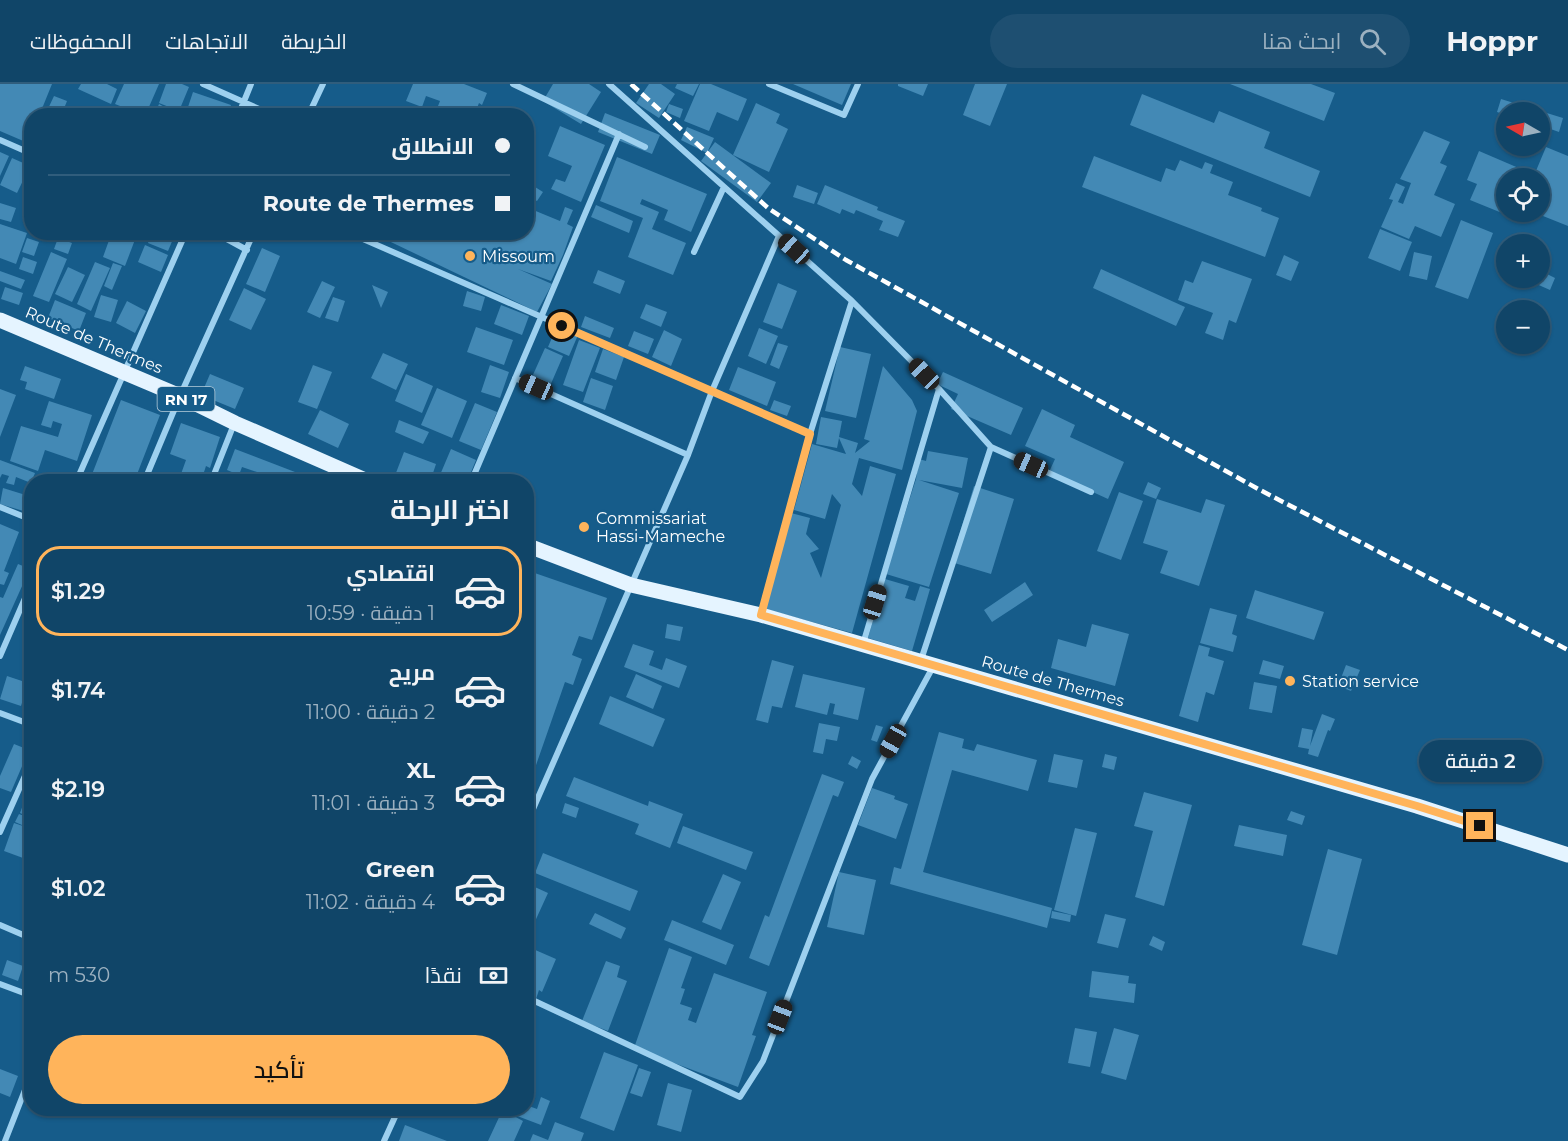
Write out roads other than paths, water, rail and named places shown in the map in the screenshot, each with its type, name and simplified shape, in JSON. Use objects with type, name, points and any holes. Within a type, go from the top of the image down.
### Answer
[{"type":"main road","name":"Route de Thermes","points":[[0,320],[180,396],[235,423],[352,474]]},
{"type":"main road","name":"Route de Thermes","points":[[534,548],[631,585],[761,615],[862,644],[1417,806],[1568,855]]},
{"type":"street","points":[[203,84],[257,108]]},
{"type":"street","points":[[241,108],[251,84]]},
{"type":"street","points":[[312,108],[322,84]]},
{"type":"street","points":[[513,84],[645,147]]},
{"type":"street","points":[[609,84],[852,301],[939,389],[991,447],[1091,492]]},
{"type":"street","points":[[769,84],[844,115],[858,84]]},
{"type":"street","points":[[474,474],[619,134]]},
{"type":"street","points":[[0,141],[24,151]]},
{"type":"street","points":[[694,252],[724,187]]},
{"type":"street","points":[[534,807],[688,455],[712,391],[779,236]]},
{"type":"street","points":[[80,474],[183,240]]},
{"type":"street","points":[[229,240],[247,250]]},
{"type":"street","points":[[147,474],[251,240]]},
{"type":"street","points":[[365,240],[810,434]]},
{"type":"street","points":[[761,615],[810,434],[852,301]]},
{"type":"street","points":[[515,378],[688,455]]},
{"type":"street","points":[[862,644],[939,389]]},
{"type":"street","points":[[214,474],[235,423]]},
{"type":"street","points":[[534,1001],[740,1097],[763,1060],[872,779],[927,663],[991,447]]},
{"type":"street","points":[[0,507],[24,517]]},
{"type":"street","points":[[1,652],[24,600]]},
{"type":"street","points":[[0,713],[24,722]]},
{"type":"street","points":[[0,832],[24,778]]},
{"type":"street","points":[[0,925],[24,935]]},
{"type":"street","points":[[0,984],[24,993]]},
{"type":"street","points":[[5,1141],[24,1092]]},
{"type":"street","points":[[384,1141],[395,1116]]},
{"type":"railway","points":[[631,84],[768,208],[846,260],[1260,490],[1568,650]]},
{"type":"place","name":"Missoum","points":[[470,256]]},
{"type":"place","name":"Commissariat Hassi-Mameche","points":[[584,527]]},
{"type":"place","name":"Station service","points":[[1290,681]]}]
